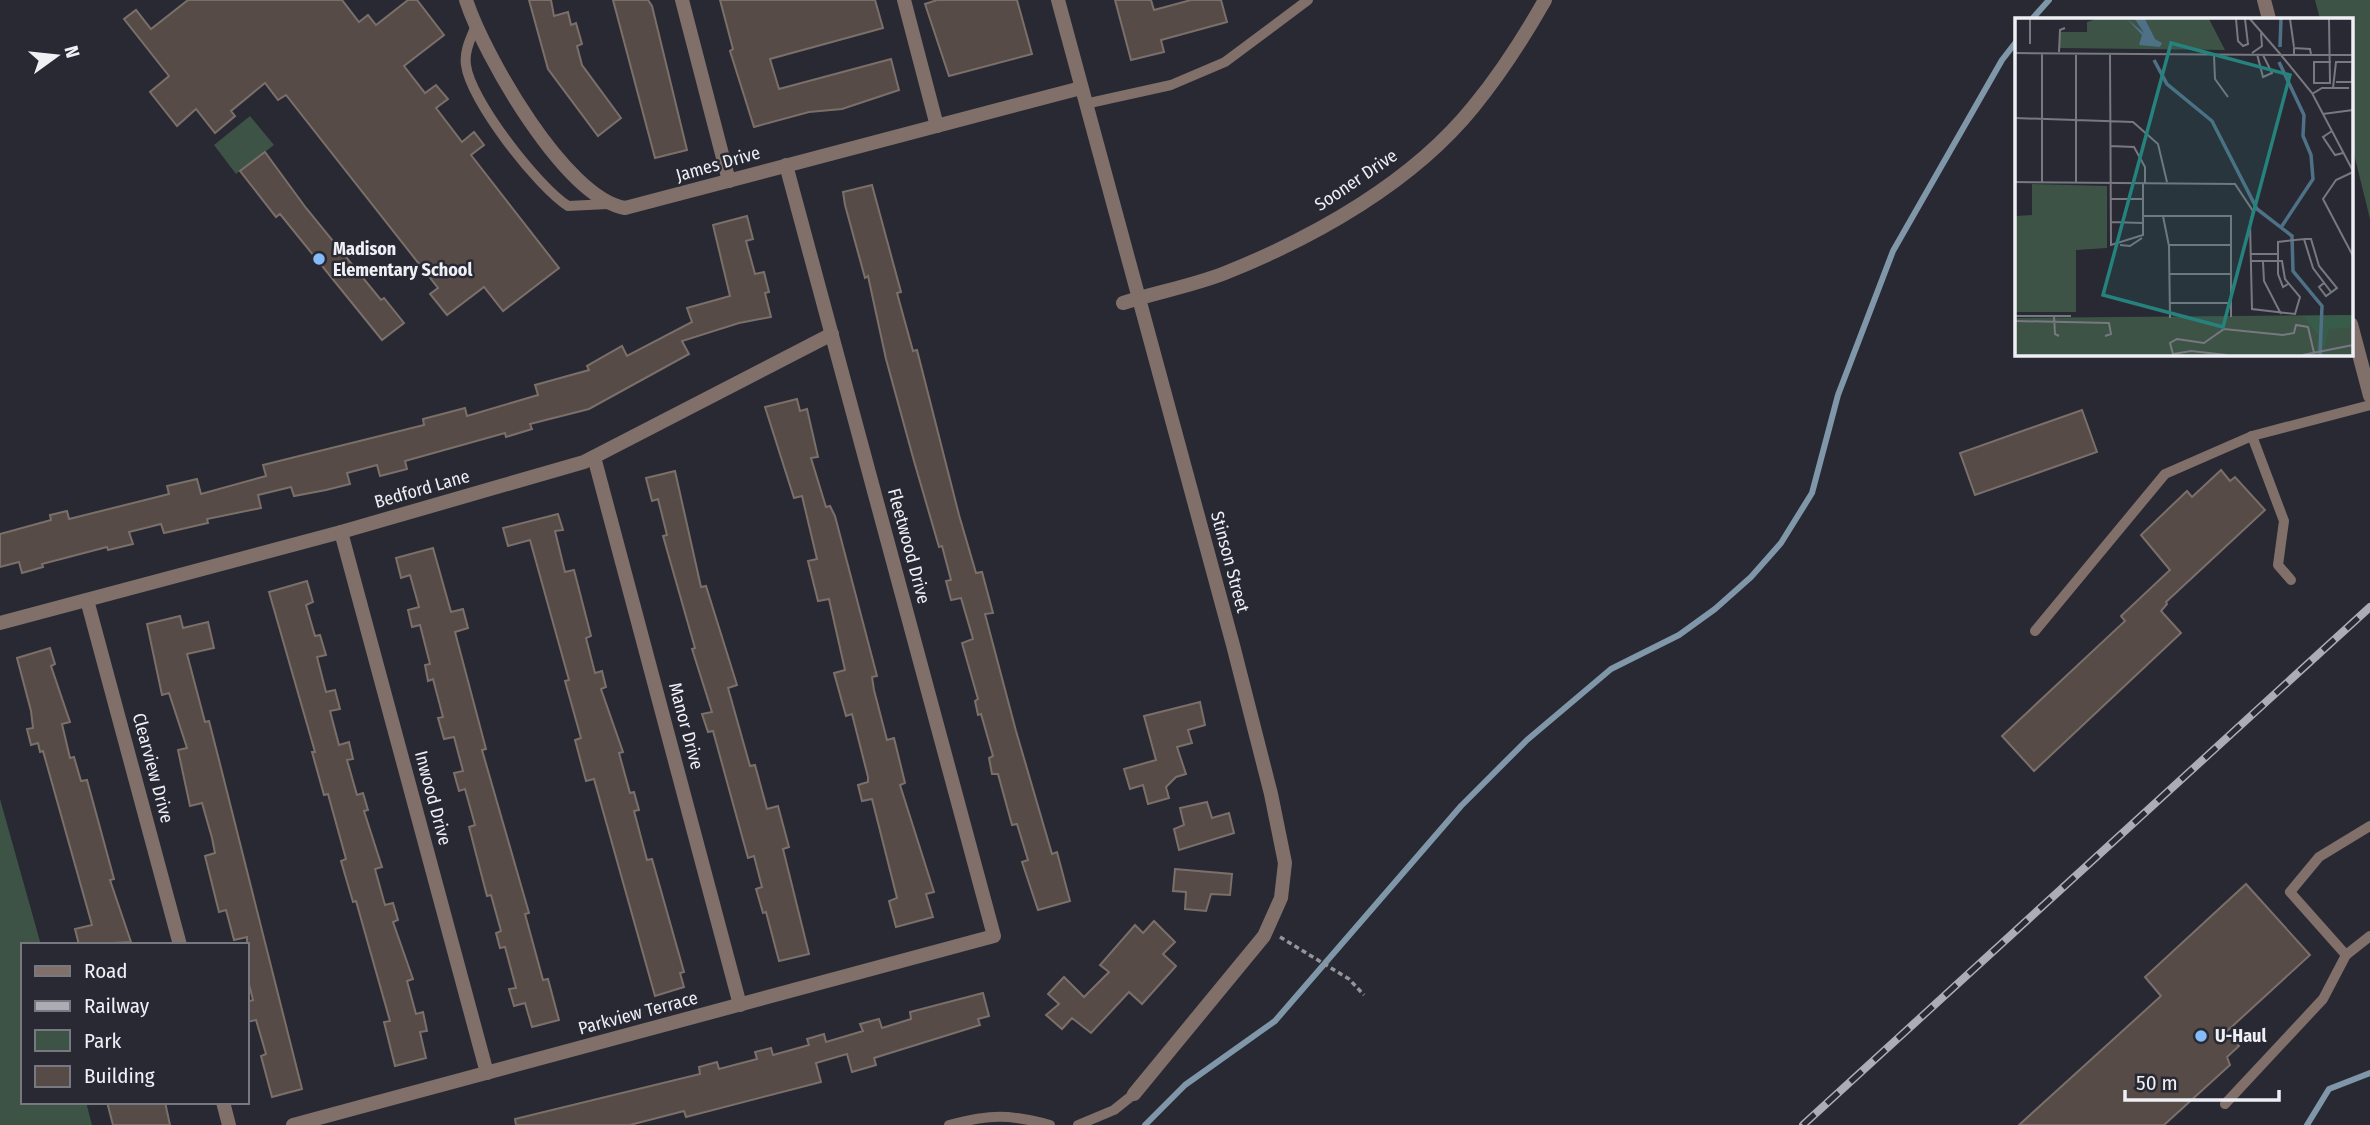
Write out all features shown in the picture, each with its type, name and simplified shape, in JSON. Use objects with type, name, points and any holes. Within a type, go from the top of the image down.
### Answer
[{"type":"street","points":[[466,0],[475,28],[502,79],[549,146],[590,190],[608,204]]},
{"type":"street","points":[[682,0],[729,181]]},
{"type":"street","points":[[904,0],[937,125]]},
{"type":"street","name":"Stinson Street","points":[[1058,0],[1279,830],[1283,880],[1281,898],[1268,929],[1182,1039],[1134,1094]]},
{"type":"street","name":"Sooner Drive","points":[[1123,303],[1225,273],[1327,224],[1392,181],[1428,154],[1474,107],[1520,42],[1545,0]]},
{"type":"street","points":[[2264,0],[2269,18]]},
{"type":"street","name":"James Drive","points":[[608,204],[625,208],[640,206],[1081,88]]},
{"type":"street","name":"Fleetwood Drive","points":[[786,165],[993,936]]},
{"type":"street","points":[[2352,328],[2370,396]]},
{"type":"street","name":"Bedford Lane","points":[[0,623],[557,471],[594,457],[832,334]]},
{"type":"street","name":"Manor Drive","points":[[594,457],[740,1005]]},
{"type":"street","name":"Inwood Drive","points":[[341,532],[487,1073]]},
{"type":"street","name":"Clearview Drive","points":[[88,600],[179,943]]},
{"type":"street","name":"Parkview Terrace","points":[[293,1125],[993,936]]},
{"type":"street","points":[[224,1104],[229,1125]]},
{"type":"lane","points":[[1085,104],[1171,85],[1226,62],[1308,0]]},
{"type":"lane","points":[[475,28],[465,55],[466,68],[473,86],[510,145],[544,186],[568,206],[608,204]]},
{"type":"lane","points":[[2035,631],[2165,474],[2252,436],[2370,405]]},
{"type":"lane","points":[[2252,436],[2284,521],[2278,565],[2291,580]]},
{"type":"lane","points":[[2346,955],[2290,892],[2319,857],[2370,826]]},
{"type":"lane","points":[[2225,1104],[2323,999],[2346,955],[2370,936]]},
{"type":"lane","points":[[1078,1125],[1114,1110],[1134,1094]]},
{"type":"lane","points":[[949,1125],[977,1118],[1012,1115],[1050,1125]]},
{"type":"path","points":[[1268,929],[1349,979],[1364,995]]},
{"type":"green space","points":[[2315,0],[2370,0],[2370,219],[2352,146],[2352,18],[2320,18]]},
{"type":"green space","points":[[250,116],[274,145],[236,174],[214,145]]},
{"type":"green space","points":[[0,799],[40,943],[21,943],[21,1104],[87,1104],[92,1125],[0,1125]]},
{"type":"building","points":[[188,0],[342,0],[359,22],[368,15],[376,25],[408,0],[417,0],[444,35],[404,66],[425,93],[436,85],[448,99],[436,108],[462,142],[474,132],[484,145],[471,155],[559,268],[503,311],[484,287],[447,315],[430,294],[438,288],[286,95],[278,100],[265,83],[231,111],[235,116],[215,133],[196,109],[177,126],[150,92],[169,76],[124,19],[136,10],[151,29]]},
{"type":"building","points":[[529,0],[551,0],[554,16],[568,12],[571,25],[576,23],[582,44],[577,46],[582,65],[621,118],[598,136],[548,69]]},
{"type":"building","points":[[613,0],[648,0],[652,6],[687,150],[655,158]]},
{"type":"building","points":[[720,0],[875,0],[883,28],[770,59],[779,89],[891,59],[899,90],[842,109],[809,112],[754,127],[730,51],[733,49]]},
{"type":"building","points":[[937,0],[1017,0],[1032,54],[949,76],[925,4]]},
{"type":"building","points":[[1115,0],[1151,0],[1154,10],[1191,0],[1221,0],[1227,22],[1161,40],[1164,52],[1131,60]]},
{"type":"building","points":[[265,152],[306,208],[381,300],[384,298],[404,323],[382,340],[280,214],[276,217],[240,171]]},
{"type":"building","points":[[872,185],[901,292],[897,293],[913,351],[917,350],[959,515],[976,573],[982,572],[993,613],[985,614],[1016,731],[1052,854],[1057,852],[1070,901],[1038,910],[1022,862],[1028,860],[1017,824],[1012,825],[998,774],[992,774],[989,758],[993,756],[981,714],[978,715],[975,701],[978,699],[962,643],[973,639],[961,598],[951,600],[946,581],[951,580],[942,546],[939,547],[914,461],[886,359],[868,276],[865,278],[845,205],[843,192]]},
{"type":"building","points":[[747,216],[753,239],[746,241],[755,274],[764,272],[769,292],[765,293],[771,317],[739,323],[682,341],[689,354],[589,409],[530,424],[532,429],[506,437],[505,433],[405,461],[407,469],[380,476],[377,465],[347,473],[350,484],[294,496],[291,487],[258,495],[261,508],[207,519],[208,523],[164,533],[161,524],[129,532],[133,544],[108,550],[107,547],[42,564],[43,567],[22,573],[19,562],[0,567],[0,534],[51,520],[50,515],[67,511],[69,519],[169,494],[167,486],[197,479],[201,494],[266,476],[263,465],[424,425],[423,419],[465,408],[467,416],[538,395],[535,385],[589,370],[587,366],[622,346],[627,356],[692,322],[687,308],[730,296],[713,225]]},
{"type":"building","points":[[797,399],[800,411],[807,409],[818,457],[811,458],[826,507],[830,506],[835,516],[877,676],[872,677],[874,690],[887,740],[894,738],[905,783],[900,785],[934,892],[926,894],[933,917],[896,927],[889,901],[897,898],[872,799],[862,801],[858,785],[868,782],[868,777],[852,714],[846,716],[834,673],[845,670],[829,599],[818,601],[808,561],[817,559],[802,496],[794,498],[765,407]]},
{"type":"building","points":[[2082,410],[2097,452],[1975,495],[1960,453]]},
{"type":"building","points":[[2221,470],[2230,481],[2235,477],[2265,510],[2166,602],[2161,611],[2181,633],[2034,771],[2002,736],[2125,621],[2121,616],[2170,570],[2141,535],[2187,491],[2192,497]]},
{"type":"building","points":[[675,471],[701,587],[706,586],[737,685],[728,688],[750,766],[755,765],[767,809],[778,806],[789,847],[783,849],[809,954],[779,961],[766,912],[763,913],[756,889],[762,887],[754,856],[748,858],[713,731],[708,732],[702,714],[712,712],[692,649],[695,648],[663,536],[667,535],[658,499],[652,501],[646,478]]},
{"type":"building","points":[[558,514],[563,530],[555,531],[565,572],[574,570],[591,636],[586,638],[595,673],[602,671],[606,687],[601,689],[623,752],[619,753],[630,793],[634,792],[639,810],[634,811],[647,860],[652,859],[684,972],[680,973],[684,987],[655,996],[594,779],[586,781],[575,740],[581,738],[565,681],[569,680],[530,540],[508,546],[503,528]]},
{"type":"building","points":[[433,548],[451,612],[463,609],[468,628],[455,632],[486,749],[482,750],[529,913],[525,914],[543,980],[548,979],[559,1020],[532,1027],[525,1003],[514,1006],[509,989],[516,988],[505,947],[500,948],[496,933],[501,931],[491,895],[487,896],[469,827],[475,825],[465,789],[459,791],[454,773],[463,771],[454,737],[444,739],[438,718],[443,717],[433,679],[428,681],[425,665],[430,664],[420,625],[412,627],[408,610],[419,607],[410,575],[401,578],[396,558]]},
{"type":"building","points":[[307,581],[313,602],[306,605],[315,636],[320,635],[326,655],[317,657],[326,692],[335,690],[340,709],[330,711],[339,745],[349,742],[353,759],[347,760],[357,795],[363,793],[368,810],[364,811],[382,867],[375,869],[385,905],[393,903],[398,920],[393,922],[413,979],[407,981],[416,1014],[423,1012],[427,1031],[420,1032],[426,1058],[395,1066],[384,1022],[390,1021],[356,901],[353,902],[341,861],[346,859],[328,794],[324,795],[312,752],[315,752],[269,592]]},
{"type":"building","points":[[180,616],[183,628],[208,622],[214,648],[187,654],[205,722],[209,721],[302,1089],[272,1097],[261,1056],[266,1054],[256,1020],[248,1022],[248,1002],[253,1000],[248,980],[247,937],[234,940],[226,910],[219,912],[205,856],[215,853],[212,838],[202,803],[190,806],[178,750],[187,748],[169,693],[162,695],[147,624]]},
{"type":"building","points":[[50,648],[55,664],[51,666],[70,722],[62,724],[70,758],[74,757],[81,781],[87,780],[114,879],[110,880],[131,942],[78,943],[75,929],[92,925],[43,751],[40,752],[38,743],[31,745],[27,729],[33,728],[31,711],[17,658]]},
{"type":"building","points":[[1200,702],[1205,725],[1188,730],[1192,743],[1177,747],[1186,774],[1176,777],[1166,787],[1169,798],[1148,804],[1143,785],[1130,789],[1124,769],[1156,760],[1144,716]]},
{"type":"building","points":[[1207,802],[1212,818],[1229,813],[1234,833],[1179,850],[1174,829],[1184,825],[1180,808]]},
{"type":"building","points":[[1175,869],[1232,874],[1230,895],[1211,894],[1206,911],[1185,909],[1186,892],[1173,891]]},
{"type":"building","points":[[2246,884],[2310,955],[2226,1032],[2239,1046],[2227,1057],[2230,1065],[2164,1125],[2019,1125],[2161,996],[2145,977]]},
{"type":"building","points":[[1154,921],[1175,942],[1163,954],[1176,966],[1142,1004],[1129,992],[1091,1033],[1072,1018],[1062,1029],[1046,1015],[1059,1004],[1048,994],[1064,977],[1084,997],[1109,972],[1100,965],[1135,925],[1143,933]]},
{"type":"building","points":[[983,993],[989,1016],[978,1019],[980,1025],[874,1058],[876,1065],[852,1072],[847,1054],[816,1063],[821,1082],[686,1117],[684,1111],[630,1125],[516,1125],[515,1119],[700,1074],[699,1067],[717,1062],[719,1069],[757,1059],[755,1052],[771,1048],[773,1055],[809,1045],[807,1039],[824,1034],[826,1042],[863,1031],[860,1024],[879,1019],[882,1028],[911,1019],[910,1012]]},
{"type":"building","points":[[108,1104],[165,1104],[170,1125],[113,1125]]},
{"type":"waterway","points":[[2033,18],[2049,0]]},
{"type":"waterway","points":[[1145,1125],[1185,1085],[1275,1021],[1461,806],[1527,740],[1611,669],[1679,635],[1715,609],[1751,577],[1781,543],[1812,493],[1838,395],[1893,251],[2002,60],[2015,43]]},
{"type":"waterway","points":[[2307,1125],[2329,1089],[2370,1073]]},
{"type":"railway","points":[[1803,1125],[2370,607]]},
{"type":"place","name":"Madison Elementary School","points":[[319,259]]},
{"type":"place","name":"U-Haul","points":[[2201,1036]]}]
